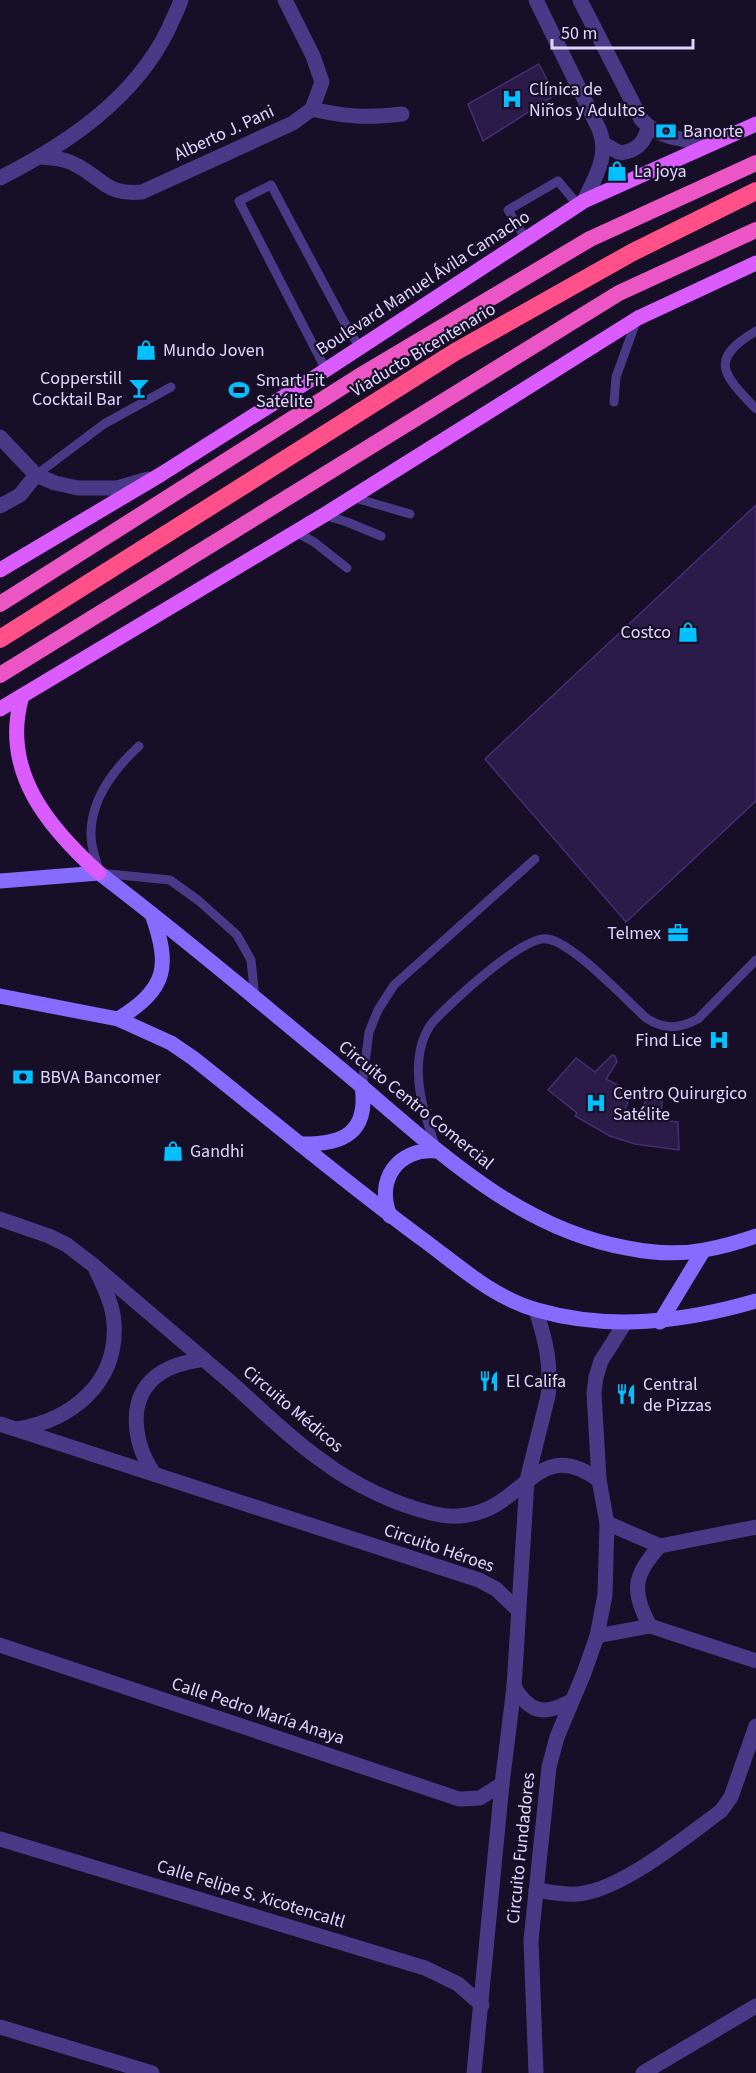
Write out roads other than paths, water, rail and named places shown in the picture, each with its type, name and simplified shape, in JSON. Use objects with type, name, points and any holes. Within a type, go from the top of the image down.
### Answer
[{"type":"highway","points":[[0,604],[358,377],[590,239],[756,163]]},
{"type":"highway","name":"Viaducto Bicentenario","points":[[0,639],[455,352],[633,252],[756,190]]},
{"type":"highway","points":[[0,675],[620,293],[756,230]]},
{"type":"main road","name":"Boulevard Manuel Ávila Camacho","points":[[0,570],[160,475],[326,370],[581,203],[756,124]]},
{"type":"main road","points":[[0,709],[324,515],[638,318],[756,263]]},
{"type":"main road","points":[[23,694],[13,716],[9,740],[11,761],[17,782],[25,798],[44,822],[99,873]]},
{"type":"main road","points":[[0,881],[99,873]]},
{"type":"main road","name":"Circuito Centro Comercial","points":[[99,873],[152,913],[436,1150],[530,1215],[572,1233],[642,1251],[668,1253],[703,1251],[756,1236]]},
{"type":"main road","points":[[118,1019],[130,1012],[150,994],[162,969],[164,954],[152,913]]},
{"type":"main road","points":[[4,1000],[118,1019],[163,1039],[193,1058],[390,1216],[489,1289],[512,1301],[536,1310],[579,1320],[625,1323],[660,1322],[723,1311],[756,1301]]},
{"type":"main road","points":[[300,1144],[336,1142],[354,1129],[363,1107],[362,1086]]},
{"type":"main road","points":[[390,1216],[385,1189],[392,1170],[408,1156],[418,1152],[436,1150]]},
{"type":"main road","points":[[660,1322],[703,1251]]},
{"type":"street","points":[[0,178],[41,157],[85,126],[124,92],[157,52],[181,0]]},
{"type":"street","points":[[285,0],[313,56],[322,82],[312,109],[342,116],[402,114]]},
{"type":"street","points":[[536,0],[594,118],[604,144],[597,173],[581,203]]},
{"type":"street","points":[[580,0],[641,118],[648,126],[662,135],[713,143]]},
{"type":"street","name":"Alberto J. Pani","points":[[41,157],[61,158],[78,165],[109,188],[124,193],[142,192],[293,123],[312,109]]},
{"type":"street","points":[[604,144],[620,153],[633,150],[643,141],[648,126]]},
{"type":"street","points":[[0,437],[36,475],[55,483],[78,488],[117,488],[160,475]]},
{"type":"street","points":[[0,506],[20,495],[36,475]]},
{"type":"street","name":"Circuito Médicos","points":[[0,1219],[49,1236],[67,1245],[204,1359],[321,1461],[396,1502],[438,1515],[459,1516],[478,1513],[495,1505],[526,1480],[547,1468],[563,1465],[587,1472],[599,1480]]},
{"type":"street","points":[[16,1429],[39,1424],[72,1409],[85,1399],[103,1376],[113,1348],[114,1322],[107,1294],[93,1265]]},
{"type":"street","points":[[474,2073],[513,1687],[526,1480],[550,1382],[545,1341],[536,1310]]},
{"type":"street","points":[[625,1323],[601,1361],[594,1394],[599,1480],[607,1523],[660,1546],[756,1527]]},
{"type":"street","points":[[154,1474],[147,1464],[138,1440],[137,1415],[143,1393],[153,1380],[167,1370],[182,1363],[204,1359]]},
{"type":"street","name":"Circuito Héroes","points":[[0,1424],[479,1580],[496,1589],[517,1609]]},
{"type":"street","name":"Circuito Fundadores","points":[[536,2073],[531,1940],[549,1767],[557,1737],[597,1636],[605,1595],[607,1523]]},
{"type":"street","points":[[650,1626],[639,1606],[637,1584],[645,1563],[660,1546]]},
{"type":"street","points":[[597,1636],[650,1626],[756,1661]]},
{"type":"street","name":"Calle Pedro María Anaya","points":[[0,1645],[459,1799],[480,1797],[502,1785]]},
{"type":"street","points":[[513,1687],[532,1709],[551,1709],[571,1701]]},
{"type":"street","points":[[536,1890],[578,1894],[603,1889],[628,1876],[721,1811],[731,1797],[756,1726]]},
{"type":"street","name":"Calle Felipe S. Xicotencaltl","points":[[0,1839],[425,1968],[458,1984],[482,2005]]},
{"type":"street","points":[[643,2073],[756,2006]]},
{"type":"street","points":[[0,2027],[152,2073]]},
{"type":"lane","points":[[526,239],[508,210],[558,181],[581,203]]},
{"type":"lane","points":[[326,370],[238,201],[271,185],[360,348]]},
{"type":"lane","points":[[614,402],[616,377],[638,318]]},
{"type":"lane","points":[[756,331],[728,351],[724,364],[728,377],[756,409]]},
{"type":"lane","points":[[36,475],[104,424],[171,387]]},
{"type":"lane","points":[[352,497],[410,514]]},
{"type":"lane","points":[[324,515],[381,536]]},
{"type":"lane","points":[[296,532],[314,542],[347,568]]},
{"type":"lane","points":[[140,746],[122,762],[111,777],[102,791],[95,810],[91,836],[99,873],[170,880],[199,901],[237,935],[251,960],[255,998]]},
{"type":"lane","points":[[362,1086],[369,1032],[378,1010],[394,985],[535,859]]},
{"type":"lane","points":[[436,1150],[421,1104],[418,1080],[422,1042],[431,1025],[454,1001],[524,945],[544,938],[559,942],[646,1018],[658,1026],[671,1027],[685,1025],[698,1019],[756,960]]},
{"type":"place","name":"Clínica de Niños y Adultos","points":[[512,99]]},
{"type":"place","name":"Banorte","points":[[666,131]]},
{"type":"place","name":"La joya","points":[[617,171]]},
{"type":"place","name":"Mundo Joven","points":[[146,350]]},
{"type":"place","name":"Copperstill Cocktail Bar","points":[[139,388]]},
{"type":"place","name":"Smart Fit Satélite","points":[[239,390]]},
{"type":"place","name":"Costco","points":[[688,632]]},
{"type":"place","name":"Telmex","points":[[678,933]]},
{"type":"place","name":"Find Lice","points":[[719,1040]]},
{"type":"place","name":"BBVA Bancomer","points":[[23,1077]]},
{"type":"place","name":"Centro Quirurgico Satélite","points":[[596,1103]]},
{"type":"place","name":"Gandhi","points":[[173,1151]]},
{"type":"place","name":"El Califa","points":[[489,1381]]},
{"type":"place","name":"Central de Pizzas","points":[[626,1394]]}]
